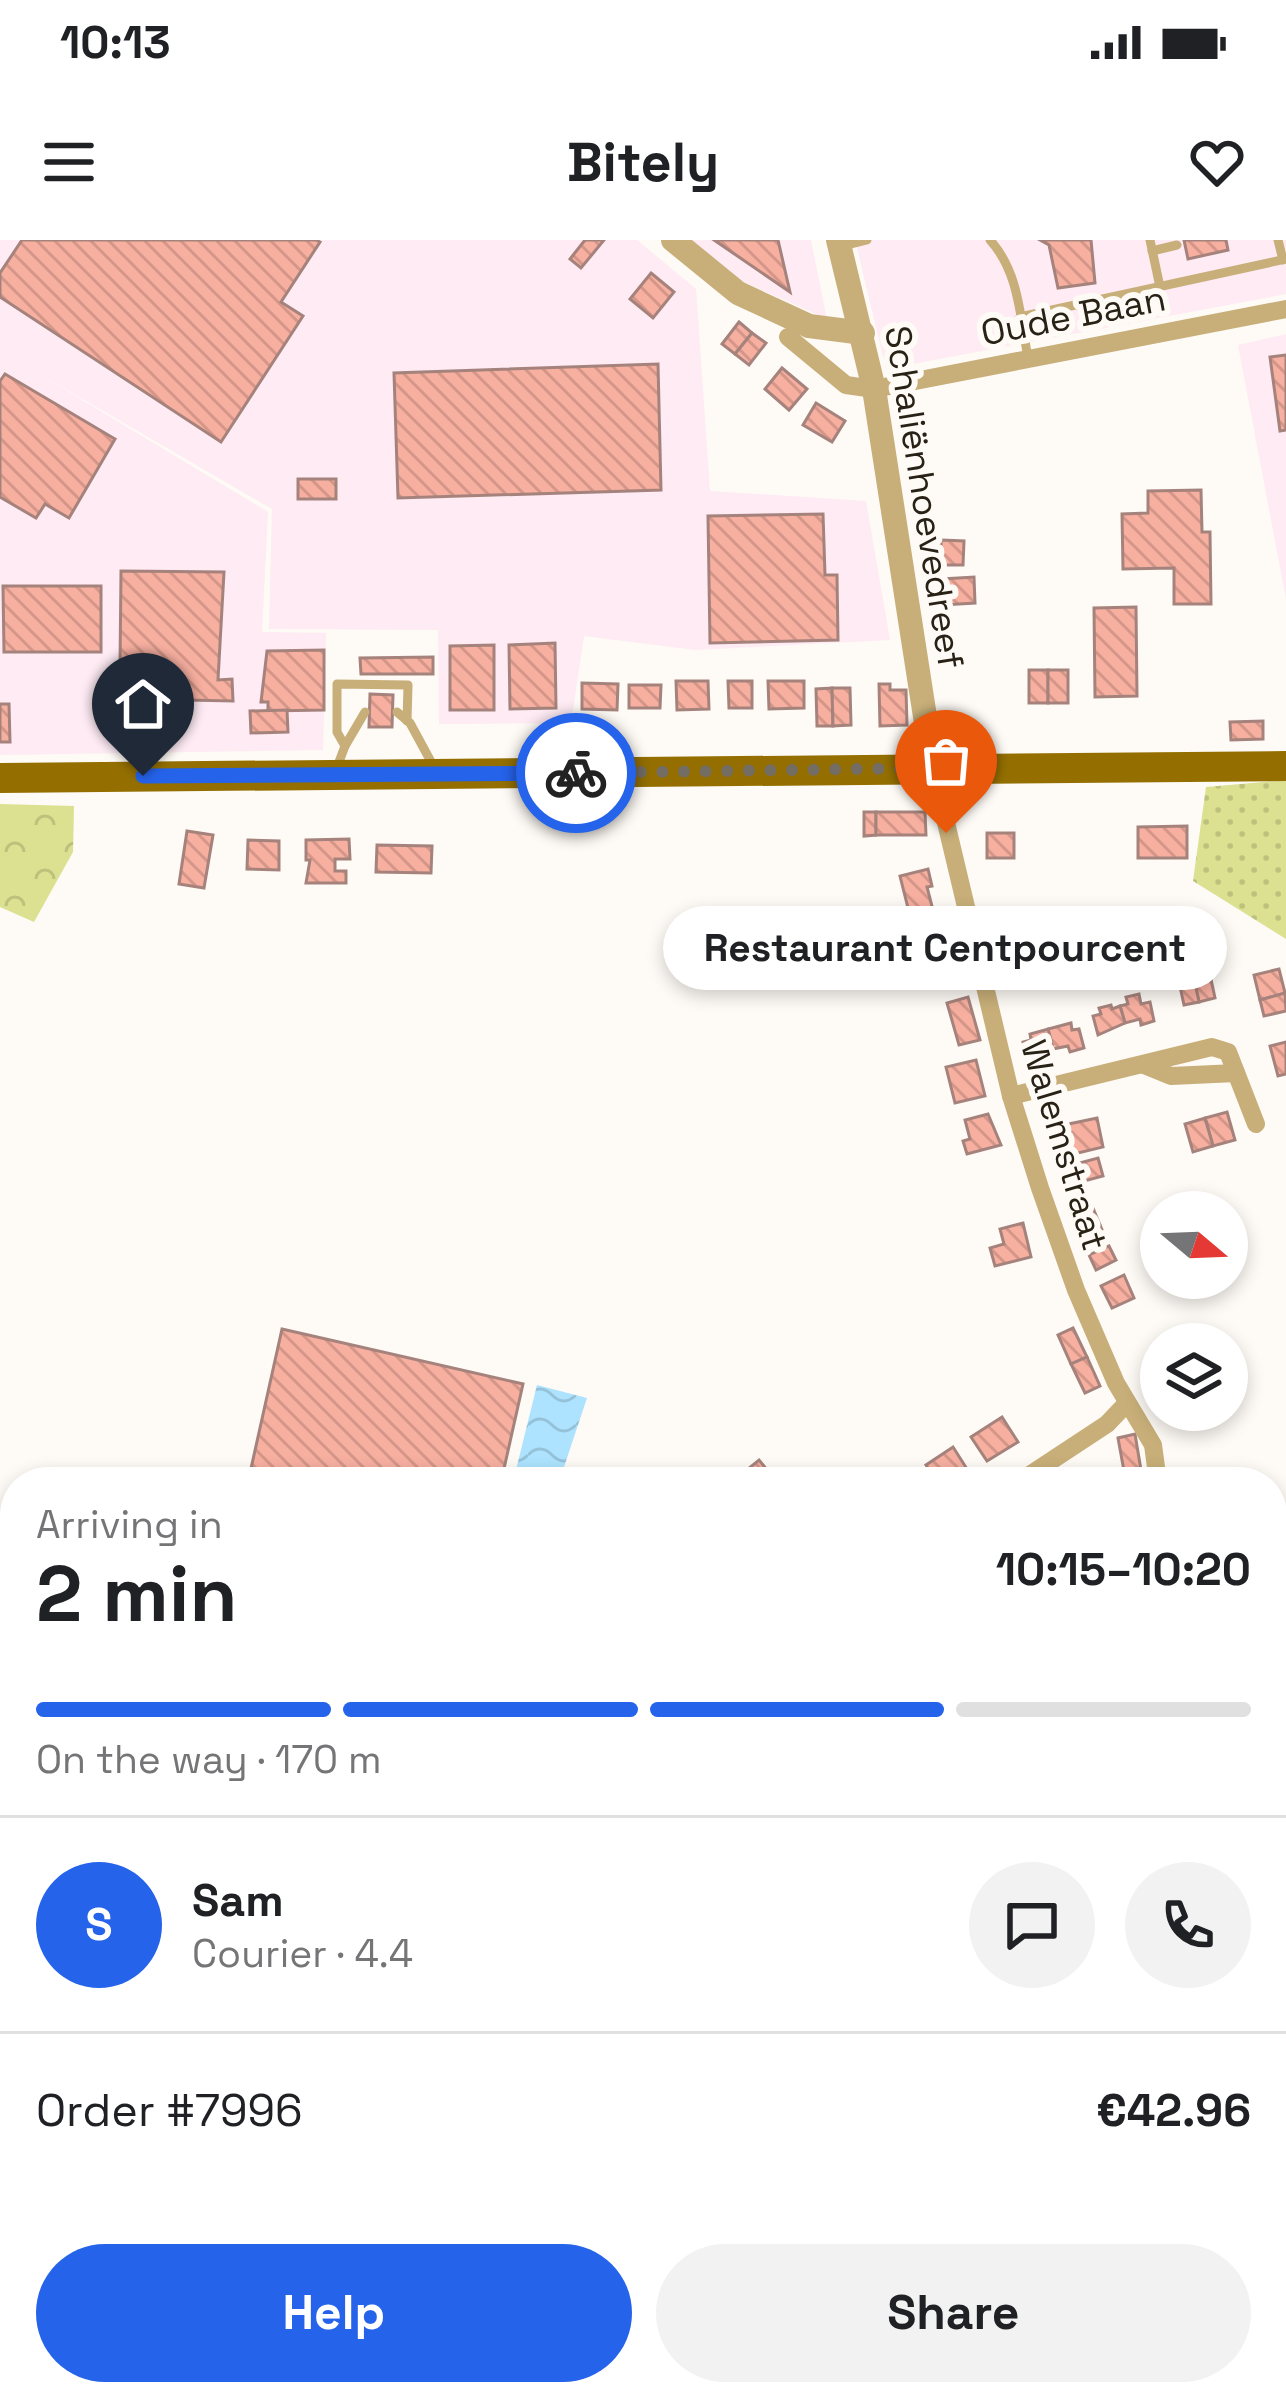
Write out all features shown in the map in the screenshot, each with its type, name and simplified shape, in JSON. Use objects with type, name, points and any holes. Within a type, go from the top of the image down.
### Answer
[{"type":"main road","points":[[0,778],[339,760],[436,774],[1286,766]]},
{"type":"street","points":[[673,240],[738,293],[808,326],[863,334]]},
{"type":"street","name":"Schaliënhoevedreef","points":[[839,243],[874,389],[933,768]]},
{"type":"street","name":"Oude Baan","points":[[874,389],[1286,308]]},
{"type":"street","points":[[788,337],[846,385],[874,389]]},
{"type":"street","name":"Walemstraat","points":[[933,768],[1011,1096],[1076,1290],[1127,1403],[1153,1445],[1156,1467]]},
{"type":"street","points":[[1011,1096],[1144,1065],[1172,1076],[1236,1073],[1256,1124]]},
{"type":"street","points":[[1042,1467],[1107,1424],[1127,1403]]},
{"type":"lane","points":[[839,243],[867,240]]},
{"type":"lane","points":[[990,240],[1006,259],[1028,361]]},
{"type":"lane","points":[[1020,317],[1284,260],[1278,240]]},
{"type":"lane","points":[[1160,287],[1151,245],[1177,245]]},
{"type":"lane","points":[[339,760],[337,684],[408,685],[407,721]]},
{"type":"lane","points":[[339,760],[365,712]]},
{"type":"lane","points":[[397,712],[428,751],[436,774]]},
{"type":"shaded area","points":[[0,240],[637,240],[696,289],[710,491],[866,501],[890,640],[696,650],[584,636],[571,723],[439,724],[438,630],[269,629],[272,509],[36,372],[268,512],[262,632],[326,633],[323,750],[0,755]]},
{"type":"shaded area","points":[[683,240],[811,240],[827,319],[721,272]]},
{"type":"shaded area","points":[[855,240],[1286,240],[1286,294],[886,369]]},
{"type":"shaded area","points":[[1286,334],[1286,599],[1238,345]]},
{"type":"green space","points":[[1286,780],[1286,939],[1193,881],[1206,787]]},
{"type":"green space","points":[[0,804],[74,806],[73,852],[34,922],[0,907]]},
{"type":"water","points":[[537,1385],[587,1398],[564,1467],[517,1467]]},
{"type":"building","points":[[22,240],[320,242],[281,302],[303,316],[221,442],[0,297],[0,273]]},
{"type":"building","points":[[585,240],[604,240],[581,268],[570,259]]},
{"type":"building","points":[[714,240],[778,240],[790,292]]},
{"type":"building","points":[[1040,240],[1091,240],[1095,283],[1058,288],[1049,245]]},
{"type":"building","points":[[1184,240],[1226,240],[1228,250],[1188,259]]},
{"type":"building","points":[[651,273],[674,292],[653,318],[630,299]]},
{"type":"building","points":[[739,322],[752,333],[735,354],[722,344]]},
{"type":"building","points":[[752,333],[766,343],[749,365],[735,354]]},
{"type":"building","points":[[1286,355],[1286,430],[1280,431],[1270,357]]},
{"type":"building","points":[[658,364],[661,490],[398,498],[394,373]]},
{"type":"building","points":[[782,368],[807,389],[789,410],[765,389]]},
{"type":"building","points":[[5,374],[115,439],[69,518],[45,504],[36,518],[0,497],[0,381]]},
{"type":"building","points":[[816,403],[845,421],[832,442],[803,425]]},
{"type":"building","points":[[298,479],[336,479],[336,499],[298,499]]},
{"type":"building","points":[[1201,490],[1202,532],[1210,532],[1211,604],[1174,604],[1174,568],[1123,569],[1122,514],[1148,513],[1148,491]]},
{"type":"building","points":[[823,514],[825,575],[837,575],[838,640],[710,643],[708,516]]},
{"type":"building","points":[[941,540],[964,541],[963,565],[941,565]]},
{"type":"building","points":[[121,571],[224,572],[218,680],[232,679],[233,701],[186,700],[185,711],[150,711],[126,691],[120,667]]},
{"type":"building","points":[[974,577],[975,603],[943,605],[942,579]]},
{"type":"building","points":[[3,586],[101,586],[101,652],[4,652]]},
{"type":"building","points":[[1136,607],[1137,696],[1095,697],[1094,608]]},
{"type":"building","points":[[555,643],[556,708],[510,709],[509,645]]},
{"type":"building","points":[[494,645],[494,710],[450,710],[450,646]]},
{"type":"building","points":[[324,650],[324,710],[268,711],[268,702],[261,702],[267,651]]},
{"type":"building","points":[[433,657],[433,674],[361,674],[360,658]]},
{"type":"building","points":[[1029,670],[1048,670],[1048,703],[1029,703]]},
{"type":"building","points":[[1048,670],[1068,670],[1068,703],[1048,703]]},
{"type":"building","points":[[676,681],[708,681],[709,709],[677,710]]},
{"type":"building","points":[[728,681],[752,681],[752,708],[729,708]]},
{"type":"building","points":[[768,681],[804,681],[804,708],[769,709]]},
{"type":"building","points":[[582,683],[618,684],[617,710],[582,709]]},
{"type":"building","points":[[879,684],[906,690],[907,725],[880,726]]},
{"type":"building","points":[[629,685],[661,685],[660,708],[629,708]]},
{"type":"building","points":[[832,688],[833,726],[817,726],[816,689]]},
{"type":"building","points":[[832,688],[850,688],[851,725],[833,726]]},
{"type":"building","points":[[370,694],[393,695],[392,727],[369,727]]},
{"type":"building","points":[[0,704],[9,704],[10,742],[0,742]]},
{"type":"building","points":[[287,710],[288,732],[251,733],[250,711]]},
{"type":"building","points":[[1263,721],[1263,739],[1231,740],[1230,722]]},
{"type":"building","points":[[864,812],[876,812],[876,835],[864,836]]},
{"type":"building","points":[[876,812],[925,812],[926,835],[876,835]]},
{"type":"building","points":[[1187,826],[1187,858],[1138,858],[1138,827]]},
{"type":"building","points":[[187,831],[213,835],[204,888],[179,884]]},
{"type":"building","points":[[987,833],[1014,833],[1014,858],[987,858]]},
{"type":"building","points":[[349,839],[350,859],[335,859],[335,871],[346,871],[346,883],[306,883],[310,860],[306,860],[306,840]]},
{"type":"building","points":[[248,840],[279,841],[279,870],[247,869]]},
{"type":"building","points":[[377,845],[432,846],[431,873],[376,872]]},
{"type":"building","points":[[928,869],[934,914],[911,920],[900,876]]},
{"type":"building","points":[[942,923],[947,960],[924,966],[919,947],[911,949],[907,932]]},
{"type":"building","points":[[1279,969],[1285,993],[1260,1000],[1254,975]]},
{"type":"building","points":[[1209,970],[1215,998],[1199,1002],[1193,974]]},
{"type":"building","points":[[1193,974],[1199,1002],[1184,1005],[1178,977]]},
{"type":"building","points":[[1285,993],[1286,1011],[1264,1016],[1260,1000]]},
{"type":"building","points":[[1139,994],[1141,1004],[1150,1002],[1154,1021],[1125,1023],[1120,1006],[1128,1004],[1126,997]]},
{"type":"building","points":[[968,997],[980,1040],[959,1045],[947,1003]]},
{"type":"building","points":[[1111,1005],[1112,1009],[1120,1006],[1125,1023],[1098,1035],[1093,1016],[1101,1014],[1099,1008]]},
{"type":"building","points":[[1071,1023],[1072,1030],[1079,1029],[1084,1048],[1053,1049],[1048,1029]]},
{"type":"building","points":[[1048,1029],[1053,1049],[1028,1062],[1023,1042],[1031,1040],[1030,1034]]},
{"type":"building","points":[[1286,1042],[1286,1074],[1278,1076],[1270,1046]]},
{"type":"building","points":[[976,1060],[985,1096],[955,1103],[946,1067]]},
{"type":"building","points":[[1227,1112],[1235,1140],[1213,1146],[1205,1118]]},
{"type":"building","points":[[988,1114],[1001,1145],[967,1154],[963,1141],[970,1139],[965,1120]]},
{"type":"building","points":[[1097,1118],[1103,1147],[1070,1155],[1064,1125]]},
{"type":"building","points":[[1205,1118],[1213,1146],[1193,1152],[1185,1124]]},
{"type":"building","points":[[1098,1158],[1103,1176],[1077,1183],[1072,1165]]},
{"type":"building","points":[[1093,1208],[1100,1225],[1079,1234],[1072,1217]]},
{"type":"building","points":[[1023,1223],[1031,1257],[995,1266],[990,1248],[1004,1244],[1000,1229]]},
{"type":"building","points":[[1100,1225],[1107,1241],[1086,1250],[1079,1234]]},
{"type":"building","points":[[1109,1246],[1116,1260],[1096,1270],[1089,1255]]},
{"type":"building","points":[[1124,1275],[1134,1298],[1112,1308],[1101,1286]]},
{"type":"building","points":[[1073,1328],[1087,1357],[1071,1364],[1058,1335]]},
{"type":"building","points":[[282,1329],[523,1384],[504,1467],[251,1467]]},
{"type":"building","points":[[1087,1357],[1100,1386],[1085,1393],[1071,1364]]},
{"type":"building","points":[[1002,1417],[1018,1442],[987,1461],[971,1437]]},
{"type":"building","points":[[1135,1434],[1140,1467],[1123,1467],[1118,1438]]},
{"type":"building","points":[[953,1447],[966,1467],[927,1467]]},
{"type":"way so far","points":[[576,773],[933,768],[946,833]]},
{"type":"place","name":"Restaurant Centpourcent","points":[[946,833]]},
{"type":"route","points":[[143,776],[576,773]]}]
